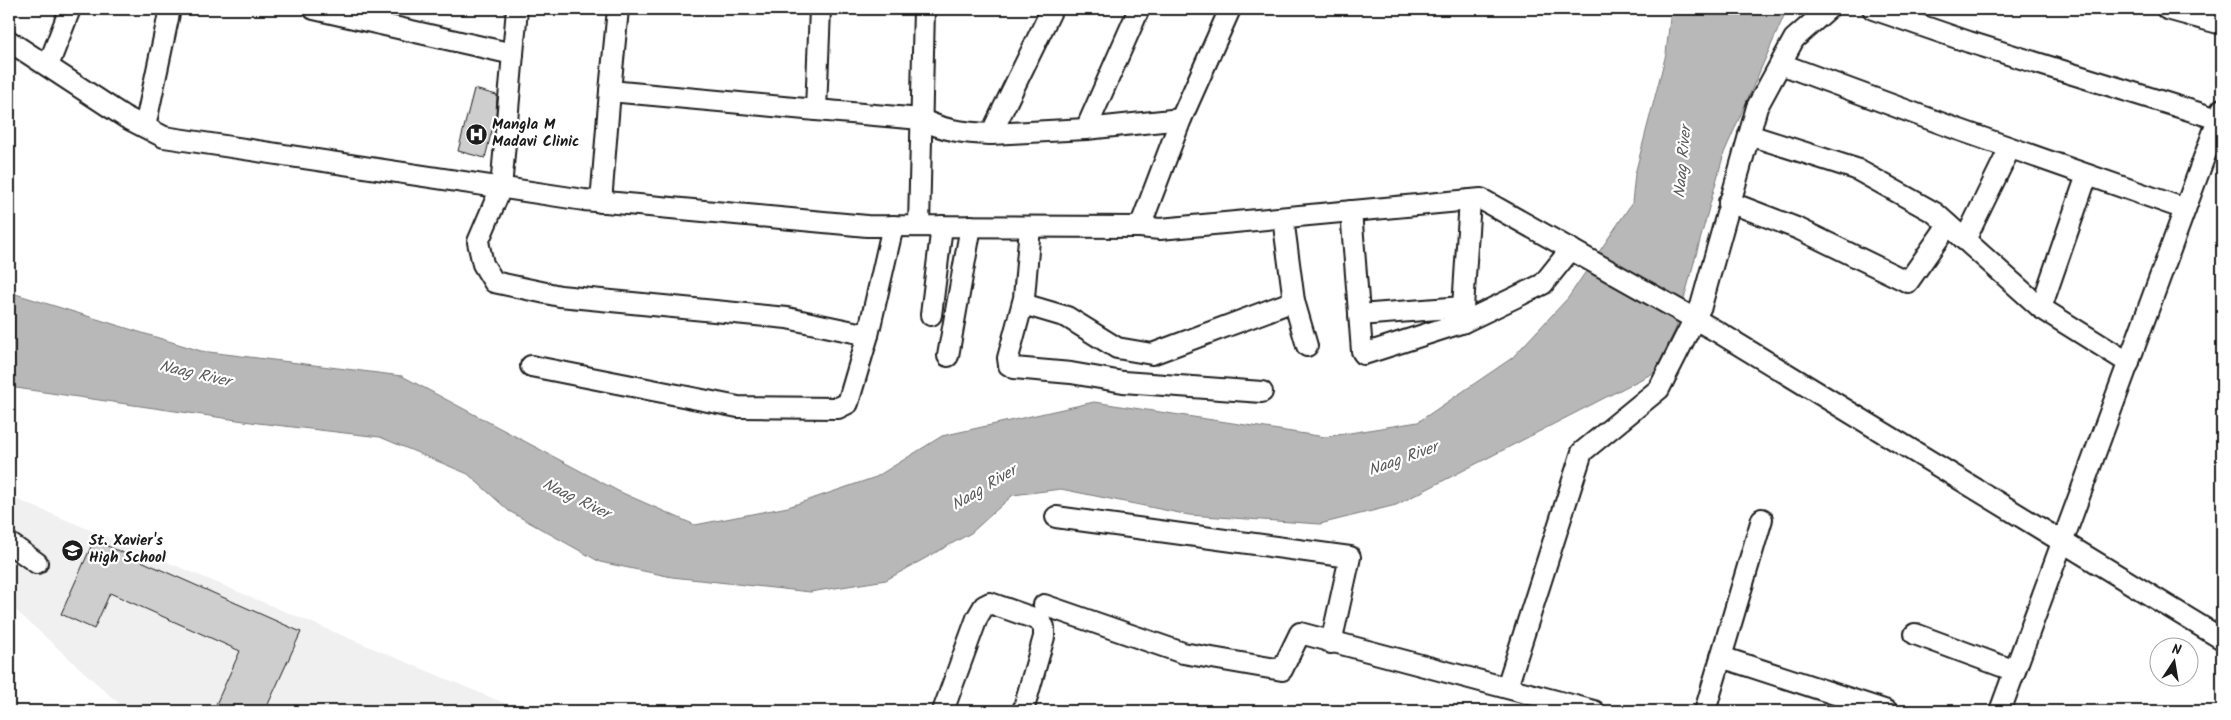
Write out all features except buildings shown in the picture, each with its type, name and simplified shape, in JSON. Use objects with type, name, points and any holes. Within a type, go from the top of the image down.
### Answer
[{"type":"street","points":[[48,66],[70,9]]},
{"type":"street","points":[[145,126],[170,9]]},
{"type":"street","points":[[314,9],[513,54]]},
{"type":"street","points":[[517,9],[501,188],[478,242],[483,264],[494,282],[560,296],[787,318],[868,335]]},
{"type":"street","points":[[601,202],[618,9]]},
{"type":"street","points":[[816,110],[820,9]]},
{"type":"street","points":[[919,226],[924,9]]},
{"type":"street","points":[[991,134],[1052,9]]},
{"type":"street","points":[[1086,129],[1139,9]]},
{"type":"street","points":[[1140,227],[1181,119],[1230,9]]},
{"type":"street","points":[[1507,688],[1582,452],[1659,388],[1696,319],[1757,107],[1794,39],[1828,9]]},
{"type":"street","points":[[1873,9],[1969,42],[2220,114],[2001,711]]},
{"type":"street","points":[[2167,9],[2222,24]]},
{"type":"street","points":[[9,40],[125,117],[164,137],[601,202],[867,226],[1140,227],[1160,229],[1481,199],[1696,319],[2222,639]]},
{"type":"street","points":[[1781,64],[2010,148],[2185,209]]},
{"type":"street","points":[[610,91],[921,119],[935,126],[960,133],[991,134],[1086,129],[1181,119]]},
{"type":"street","points":[[1749,135],[1856,169],[1935,213],[2041,308],[2128,363]]},
{"type":"street","points":[[1965,240],[2010,148]]},
{"type":"street","points":[[2041,308],[2087,175]]},
{"type":"street","points":[[1463,315],[1470,200]]},
{"type":"street","points":[[1729,202],[1799,229],[1908,282],[1948,225]]},
{"type":"street","points":[[1351,211],[1362,351],[1364,354],[1543,284],[1574,251]]},
{"type":"street","points":[[1283,218],[1294,301],[1307,346]]},
{"type":"street","points":[[531,366],[738,407],[838,408],[848,403],[868,335],[892,226]]},
{"type":"street","points":[[931,315],[942,226]]},
{"type":"street","points":[[948,356],[971,226]]},
{"type":"street","points":[[1030,226],[1023,304],[1008,358],[1008,365],[1014,368],[1071,373],[1124,382],[1262,392]]},
{"type":"street","points":[[1023,304],[1067,317],[1117,348],[1152,354],[1294,301]]},
{"type":"street","points":[[1359,315],[1463,315]]},
{"type":"street","points":[[1056,517],[1350,557],[1331,643]]},
{"type":"street","points":[[1705,711],[1762,518]]},
{"type":"street","points":[[9,543],[37,563]]},
{"type":"street","points":[[943,711],[978,618],[984,606],[990,603],[1039,620],[1044,627],[1044,637],[1023,711]]},
{"type":"street","points":[[1044,605],[1183,653],[1282,670],[1300,633],[1331,643],[1594,711]]},
{"type":"street","points":[[1915,634],[2015,671]]},
{"type":"street","points":[[1721,658],[1887,711]]},
{"type":"shaded area","name":"St. Xavier's High School","points":[[9,496],[523,711],[127,711],[9,604]]},
{"type":"water","name":"Naag River","points":[[1671,9],[1787,9],[1724,153],[1676,328],[1655,372],[1396,505],[1320,524],[1189,515],[1061,489],[1013,495],[971,533],[886,580],[810,592],[672,577],[600,562],[509,511],[468,474],[380,437],[258,423],[9,387],[9,292],[201,351],[402,376],[618,491],[695,525],[788,507],[876,477],[942,436],[1094,402],[1325,437],[1418,422],[1512,358],[1568,298],[1632,203],[1635,174],[1666,54]]},
{"type":"place","name":"Mangla M Madavi Clinic","points":[[476,134]]},
{"type":"place","name":"St. Xavier's High School","points":[[73,550]]}]
